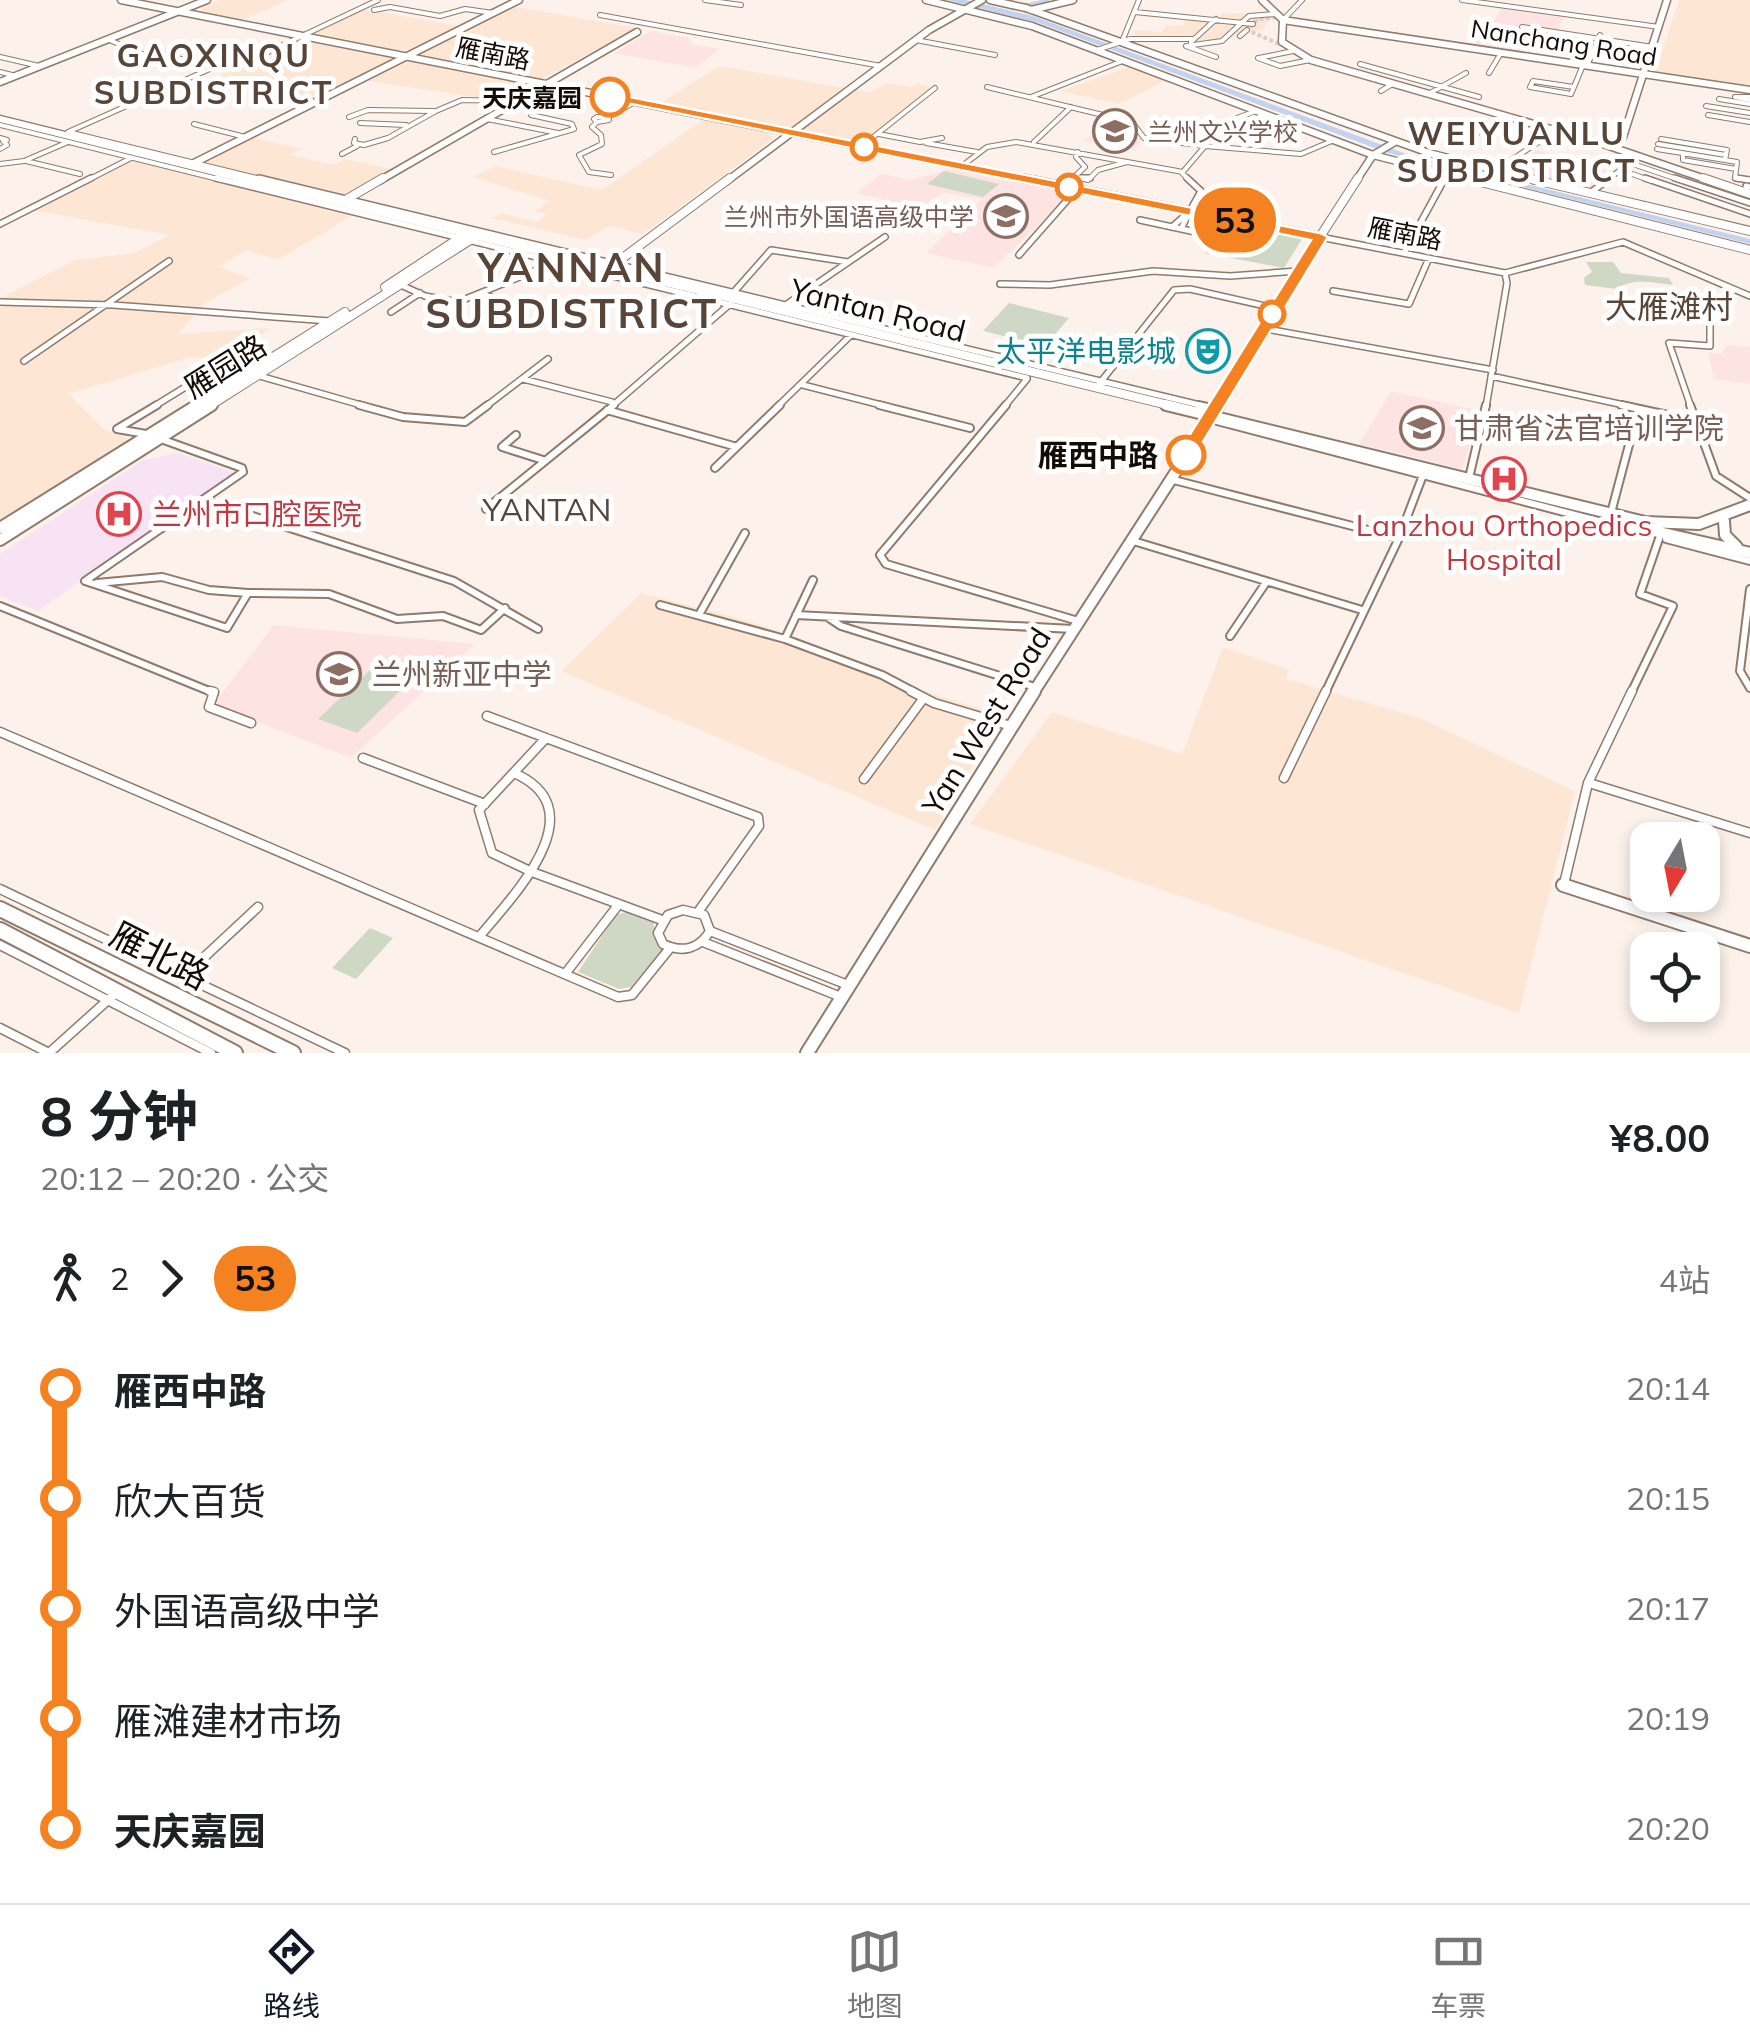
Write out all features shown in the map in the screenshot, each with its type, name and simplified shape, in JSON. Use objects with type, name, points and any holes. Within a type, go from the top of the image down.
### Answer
[{"type":"main road","name":"雁南路","points":[[120,0],[1320,237]]},
{"type":"main road","points":[[0,82],[207,0]]},
{"type":"main road","points":[[192,165],[519,0]]},
{"type":"main road","points":[[926,0],[969,8],[1100,49],[1374,153],[1750,250]]},
{"type":"main road","points":[[990,0],[1028,9],[1390,144],[1750,230]]},
{"type":"main road","points":[[1028,9],[1073,0]]},
{"type":"main road","points":[[1262,0],[1280,17],[1281,39],[1310,60],[1747,186]]},
{"type":"main road","points":[[1616,148],[1624,137],[1667,0]]},
{"type":"main road","points":[[609,269],[916,40],[980,1]]},
{"type":"main road","name":"Nanchang Road","points":[[1280,17],[1645,74],[1750,98]]},
{"type":"main road","points":[[341,202],[637,32]]},
{"type":"main road","name":"Yantan Road","points":[[0,120],[137,157],[192,165]]},
{"type":"main road","points":[[70,137],[471,236]]},
{"type":"main road","points":[[1374,153],[1390,144]]},
{"type":"main road","name":"Yan West Road","points":[[807,1053],[1129,540],[1214,414],[1261,328],[1374,153]]},
{"type":"main road","name":"Yantan Road","points":[[471,236],[1031,374],[1099,383],[1424,472],[1746,552]]},
{"type":"main road","name":"雁园路","points":[[0,528],[401,285],[471,236]]},
{"type":"main road","name":"雁园路","points":[[253,374],[330,321],[471,236]]},
{"type":"main road","name":"Yantan Road","points":[[733,299],[837,329],[1214,414]]},
{"type":"main road","name":"雁园路","points":[[0,540],[152,436]]},
{"type":"main road","name":"Yantan Road","points":[[1424,472],[1468,478],[1611,513],[1661,532]]},
{"type":"main road","points":[[1661,532],[1724,520],[1750,501]]},
{"type":"main road","name":"Yantan Road","points":[[1724,520],[1725,535],[1746,552]]},
{"type":"main road","points":[[1564,885],[1750,946]]},
{"type":"main road","name":"雁北路","points":[[0,910],[293,1053]]},
{"type":"main road","name":"雁北路","points":[[0,930],[113,996],[235,1053]]},
{"type":"street","points":[[106,39],[152,58],[164,54],[219,70],[378,0]]},
{"type":"street","points":[[705,0],[741,5]]},
{"type":"street","points":[[1100,49],[1126,38],[1140,0]]},
{"type":"street","points":[[1216,57],[1186,46],[1215,45],[1228,40],[1249,16],[1280,17],[1302,0]]},
{"type":"street","points":[[1462,0],[1659,27]]},
{"type":"street","points":[[374,10],[390,7],[440,16],[466,10],[494,13]]},
{"type":"street","points":[[1135,12],[1253,24]]},
{"type":"street","points":[[600,15],[882,66]]},
{"type":"street","points":[[1118,43],[1192,41],[1215,19]]},
{"type":"street","points":[[1522,28],[1653,47]]},
{"type":"street","points":[[1240,36],[1247,30]]},
{"type":"street","points":[[1574,87],[1533,81],[1530,87],[1572,94],[1599,37]]},
{"type":"street","points":[[916,40],[995,55]]},
{"type":"street","points":[[1294,51],[1258,58],[1280,66],[1310,60]]},
{"type":"street","points":[[1489,72],[1501,53]]},
{"type":"street","points":[[0,57],[39,66]]},
{"type":"street","points":[[1030,98],[1125,60]]},
{"type":"street","points":[[1360,64],[1479,97]]},
{"type":"street","points":[[24,161],[212,68]]},
{"type":"street","points":[[0,72],[16,76]]},
{"type":"street","points":[[1430,93],[1466,73]]},
{"type":"street","points":[[1381,92],[1394,84]]},
{"type":"street","points":[[987,87],[1132,122],[1144,138],[1301,154],[1334,140]]},
{"type":"street","points":[[862,146],[935,88]]},
{"type":"street","points":[[349,116],[368,110],[434,111],[482,97],[516,101]]},
{"type":"street","points":[[1719,100],[1750,98]]},
{"type":"street","points":[[611,175],[588,172],[586,161],[579,155],[602,144],[601,135],[592,127],[597,122],[594,119],[633,101]]},
{"type":"street","points":[[1706,106],[1750,113]]},
{"type":"street","points":[[1034,143],[1071,108]]},
{"type":"street","points":[[1188,126],[1210,128],[1257,110]]},
{"type":"street","points":[[342,154],[357,142],[375,144],[434,111]]},
{"type":"street","points":[[494,152],[562,134],[574,126],[531,115]]},
{"type":"street","points":[[1708,115],[1750,122]]},
{"type":"street","points":[[1456,146],[1508,116]]},
{"type":"street","points":[[486,119],[562,134]]},
{"type":"street","points":[[360,123],[408,126]]},
{"type":"street","points":[[194,124],[246,137]]},
{"type":"street","points":[[1496,170],[1557,130]]},
{"type":"street","points":[[878,134],[977,152]]},
{"type":"street","points":[[0,138],[8,140],[3,142],[8,144],[0,149]]},
{"type":"street","points":[[920,142],[942,138]]},
{"type":"street","points":[[962,166],[977,152],[1000,144],[1034,143],[1183,172],[1202,192],[1181,229]]},
{"type":"street","points":[[1726,158],[1726,150],[1659,144],[1683,154],[1737,162],[1735,178],[1747,186]]},
{"type":"street","points":[[1183,172],[1205,146]]},
{"type":"street","points":[[1078,152],[1079,162],[1085,167],[1074,176],[1088,180],[1098,170],[1128,162]]},
{"type":"street","points":[[1683,154],[1684,160],[1736,169]]},
{"type":"street","points":[[1590,194],[1638,156]]},
{"type":"street","points":[[0,224],[137,157]]},
{"type":"street","name":"Yantan Road","points":[[137,157],[471,236]]},
{"type":"street","points":[[0,164],[24,161],[80,174]]},
{"type":"street","points":[[1630,163],[1750,203]]},
{"type":"street","points":[[1622,170],[1750,214]]},
{"type":"street","points":[[1404,254],[1441,182],[1450,174]]},
{"type":"street","points":[[1019,256],[1082,178]]},
{"type":"street","name":"Yantan Road","points":[[341,202],[555,262],[609,269]]},
{"type":"street","points":[[1172,227],[1182,214],[1190,211]]},
{"type":"street","points":[[1140,220],[1200,233]]},
{"type":"street","name":"雁南路","points":[[1320,237],[1504,273]]},
{"type":"street","points":[[786,305],[885,238]]},
{"type":"street","points":[[1468,478],[1492,373],[1507,283],[1504,273],[1620,242],[1750,296]]},
{"type":"street","points":[[486,509],[733,299],[770,250],[848,262]]},
{"type":"street","points":[[1333,292],[1409,304],[1429,258]]},
{"type":"street","points":[[24,361],[169,261]]},
{"type":"street","points":[[401,285],[420,294],[458,302],[555,262]]},
{"type":"street","points":[[1000,284],[1050,285],[1154,271],[1230,276],[1299,271]]},
{"type":"street","points":[[1099,383],[1174,290],[1190,289],[1275,308]]},
{"type":"street","points":[[1734,290],[1718,299],[1710,321],[1710,346],[1669,344],[1716,476],[1750,501]]},
{"type":"street","points":[[480,293],[512,306]]},
{"type":"street","points":[[391,312],[420,294]]},
{"type":"street","name":"Yantan Road","points":[[733,299],[786,305],[1099,383]]},
{"type":"street","points":[[0,302],[330,321]]},
{"type":"street","points":[[1261,328],[1492,373],[1696,422]]},
{"type":"street","name":"Yantan Road","points":[[837,329],[851,336],[1031,374]]},
{"type":"street","points":[[715,468],[851,336]]},
{"type":"street","points":[[248,592],[227,628],[85,581],[242,472],[242,468],[152,436],[117,430],[221,365],[403,418],[465,422],[548,359]]},
{"type":"street","points":[[1031,374],[880,555],[886,564],[1075,625]]},
{"type":"street","points":[[522,378],[614,402]]},
{"type":"street","points":[[802,384],[970,428]]},
{"type":"street","points":[[606,409],[737,446]]},
{"type":"street","points":[[516,435],[502,446],[544,460]]},
{"type":"street","points":[[1611,513],[1630,441]]},
{"type":"street","points":[[1284,778],[1399,538],[1424,472]]},
{"type":"street","points":[[1170,479],[1399,538]]},
{"type":"street","points":[[203,500],[454,582],[538,628]]},
{"type":"street","points":[[1564,885],[1588,783],[1673,606],[1640,594],[1661,532],[1750,561]]},
{"type":"street","points":[[700,612],[744,533]]},
{"type":"street","points":[[1129,540],[1265,584],[1362,610]]},
{"type":"street","points":[[92,583],[162,577],[209,590],[329,594],[397,619],[443,616],[481,630],[505,608]]},
{"type":"street","points":[[785,639],[812,580]]},
{"type":"street","points":[[1230,636],[1265,584]]},
{"type":"street","points":[[1750,589],[1740,671],[1750,688]]},
{"type":"street","points":[[660,605],[700,612],[785,639],[882,675],[923,699],[1012,726]]},
{"type":"street","points":[[0,606],[214,692],[209,707],[251,724]]},
{"type":"street","points":[[796,615],[1075,625]]},
{"type":"street","points":[[827,617],[840,626],[1036,688]]},
{"type":"street","points":[[864,779],[923,699]]},
{"type":"street","points":[[487,716],[758,817],[759,826],[698,912]]},
{"type":"street","points":[[0,732],[618,997],[632,995],[670,948]]},
{"type":"street","points":[[546,738],[479,810],[492,853],[532,872],[662,920]]},
{"type":"street","points":[[363,758],[485,804]]},
{"type":"street","points":[[478,937],[532,872],[550,841],[550,805],[530,780],[514,773]]},
{"type":"street","points":[[1588,783],[1750,833]]},
{"type":"street","points":[[0,889],[345,1053]]},
{"type":"street","points":[[565,974],[618,904]]},
{"type":"street","points":[[184,976],[258,907]]},
{"type":"street","points":[[675,912],[698,912],[708,920],[710,932],[703,942],[687,950],[670,948],[658,932],[662,920],[675,912]]},
{"type":"street","points":[[710,932],[846,991]]},
{"type":"street","points":[[703,942],[846,991]]},
{"type":"street","points":[[0,945],[113,996],[211,1053]]},
{"type":"street","points":[[0,1028],[49,1053],[113,996]]},
{"type":"shaded area","points":[[220,0],[289,0],[242,20],[202,12],[202,7]]},
{"type":"shaded area","points":[[1679,0],[1750,0],[1750,88],[1655,73]]},
{"type":"shaded area","points":[[511,6],[636,28],[542,79],[419,54]]},
{"type":"shaded area","points":[[1501,8],[1564,17],[1557,32],[1543,30],[1532,54],[1474,45],[1483,27],[1491,28]]},
{"type":"shaded area","points":[[364,9],[459,26],[412,49],[395,51],[308,35]]},
{"type":"shaded area","points":[[1223,13],[1273,14],[1262,30],[1220,40],[1133,43],[1135,30],[1162,32],[1166,25],[1183,26],[1187,15],[1218,18]]},
{"type":"shaded area","points":[[651,31],[720,49],[695,68],[614,53]]},
{"type":"shaded area","points":[[296,40],[395,58],[311,101],[208,81]]},
{"type":"shaded area","points":[[410,61],[536,86],[507,102],[368,81]]},
{"type":"shaded area","points":[[719,66],[870,92],[887,83],[911,87],[918,83],[935,88],[869,143],[662,102]]},
{"type":"shaded area","points":[[1132,66],[1166,80],[1119,104],[1060,91]]},
{"type":"shaded area","name":"兰州文兴学校","points":[[1109,118],[1134,127],[1135,135],[1142,139],[1133,150],[1084,141]]},
{"type":"shaded area","points":[[704,119],[768,132],[773,139],[643,234],[609,226],[585,240],[492,218],[501,213],[538,222],[546,214],[535,211],[550,201],[472,177],[495,166],[602,190]]},
{"type":"shaded area","points":[[251,137],[301,149],[291,155],[333,165],[345,159],[396,170],[341,202],[192,165]]},
{"type":"shaded area","points":[[1537,150],[1613,173],[1589,191],[1507,170]]},
{"type":"shaded area","points":[[127,157],[354,214],[278,260],[246,250],[219,267],[250,278],[202,305],[179,334],[271,328],[225,358],[191,357],[69,394],[105,430],[129,439],[0,522],[0,298],[75,260],[134,253],[169,235],[21,208]]},
{"type":"shaded area","name":"兰州市外国语高级中学","points":[[949,169],[1071,193],[994,268],[926,253],[982,199],[943,193],[917,208],[856,193],[882,174],[911,180]]},
{"type":"shaded area","points":[[1727,345],[1750,347],[1750,384],[1714,379],[1708,352],[1721,354]]},
{"type":"shaded area","name":"甘肃省法官培训学院","points":[[1391,391],[1481,411],[1462,469],[1359,444]]},
{"type":"shaded area","name":"兰州市口腔医院","points":[[178,453],[235,473],[38,611],[0,596],[0,554],[143,460]]},
{"type":"shaded area","points":[[641,593],[749,621],[887,671],[921,690],[1002,716],[935,830],[561,671]]},
{"type":"shaded area","name":"兰州新亚中学","points":[[274,625],[475,644],[351,758],[213,705]]},
{"type":"shaded area","points":[[1223,647],[1289,669],[1286,679],[1420,718],[1575,791],[1519,1013],[970,824],[1052,712],[1182,754]]},
{"type":"green space","points":[[944,171],[999,184],[983,197],[927,184]]},
{"type":"green space","points":[[1228,223],[1302,239],[1284,268],[1205,253]]},
{"type":"green space","points":[[1586,262],[1613,262],[1621,273],[1669,278],[1673,285],[1637,282],[1617,289],[1585,285],[1584,278],[1592,272]]},
{"type":"green space","points":[[1009,303],[1069,318],[1045,346],[983,331]]},
{"type":"green space","points":[[370,670],[408,683],[357,733],[318,719]]},
{"type":"green space","points":[[629,911],[653,919],[656,941],[663,949],[631,987],[619,989],[578,972],[616,915]]},
{"type":"green space","points":[[370,928],[393,938],[356,979],[332,968]]},
{"type":"water","points":[[947,0],[966,0],[1033,16],[1412,156],[1750,239],[1750,244],[1388,153],[1039,23]]},
{"type":"waterway","points":[[1025,5],[1048,0]]},
{"type":"tunnel","points":[[1279,44],[1247,30],[1258,19],[1280,17]]},
{"type":"bus line","name":"53","points":[[610,97],[1320,237],[1186,455]]},
{"type":"place","name":"天庆嘉园","points":[[610,97]]},
{"type":"place","name":"兰州文兴学校","points":[[1115,131]]},
{"type":"place","name":"兰州市外国语高级中学","points":[[1006,216]]},
{"type":"place","name":"太平洋电影城","points":[[1208,351]]},
{"type":"place","name":"甘肃省法官培训学院","points":[[1422,428]]},
{"type":"place","name":"雁西中路","points":[[1186,455]]},
{"type":"place","name":"Lanzhou Orthopedics Hospital","points":[[1504,479]]},
{"type":"place","name":"兰州市口腔医院","points":[[119,514]]},
{"type":"place","name":"兰州新亚中学","points":[[339,674]]},
{"type":"district","name":"GAOXINQU SUBDISTRICT","points":[[214,74]]},
{"type":"district","name":"WEIYUANLU SUBDISTRICT","points":[[1517,152]]},
{"type":"district","name":"YANNAN SUBDISTRICT","points":[[572,290]]},
{"type":"district","name":"大雁滩村","points":[[1669,306]]},
{"type":"district","name":"YANTAN","points":[[547,509]]}]
